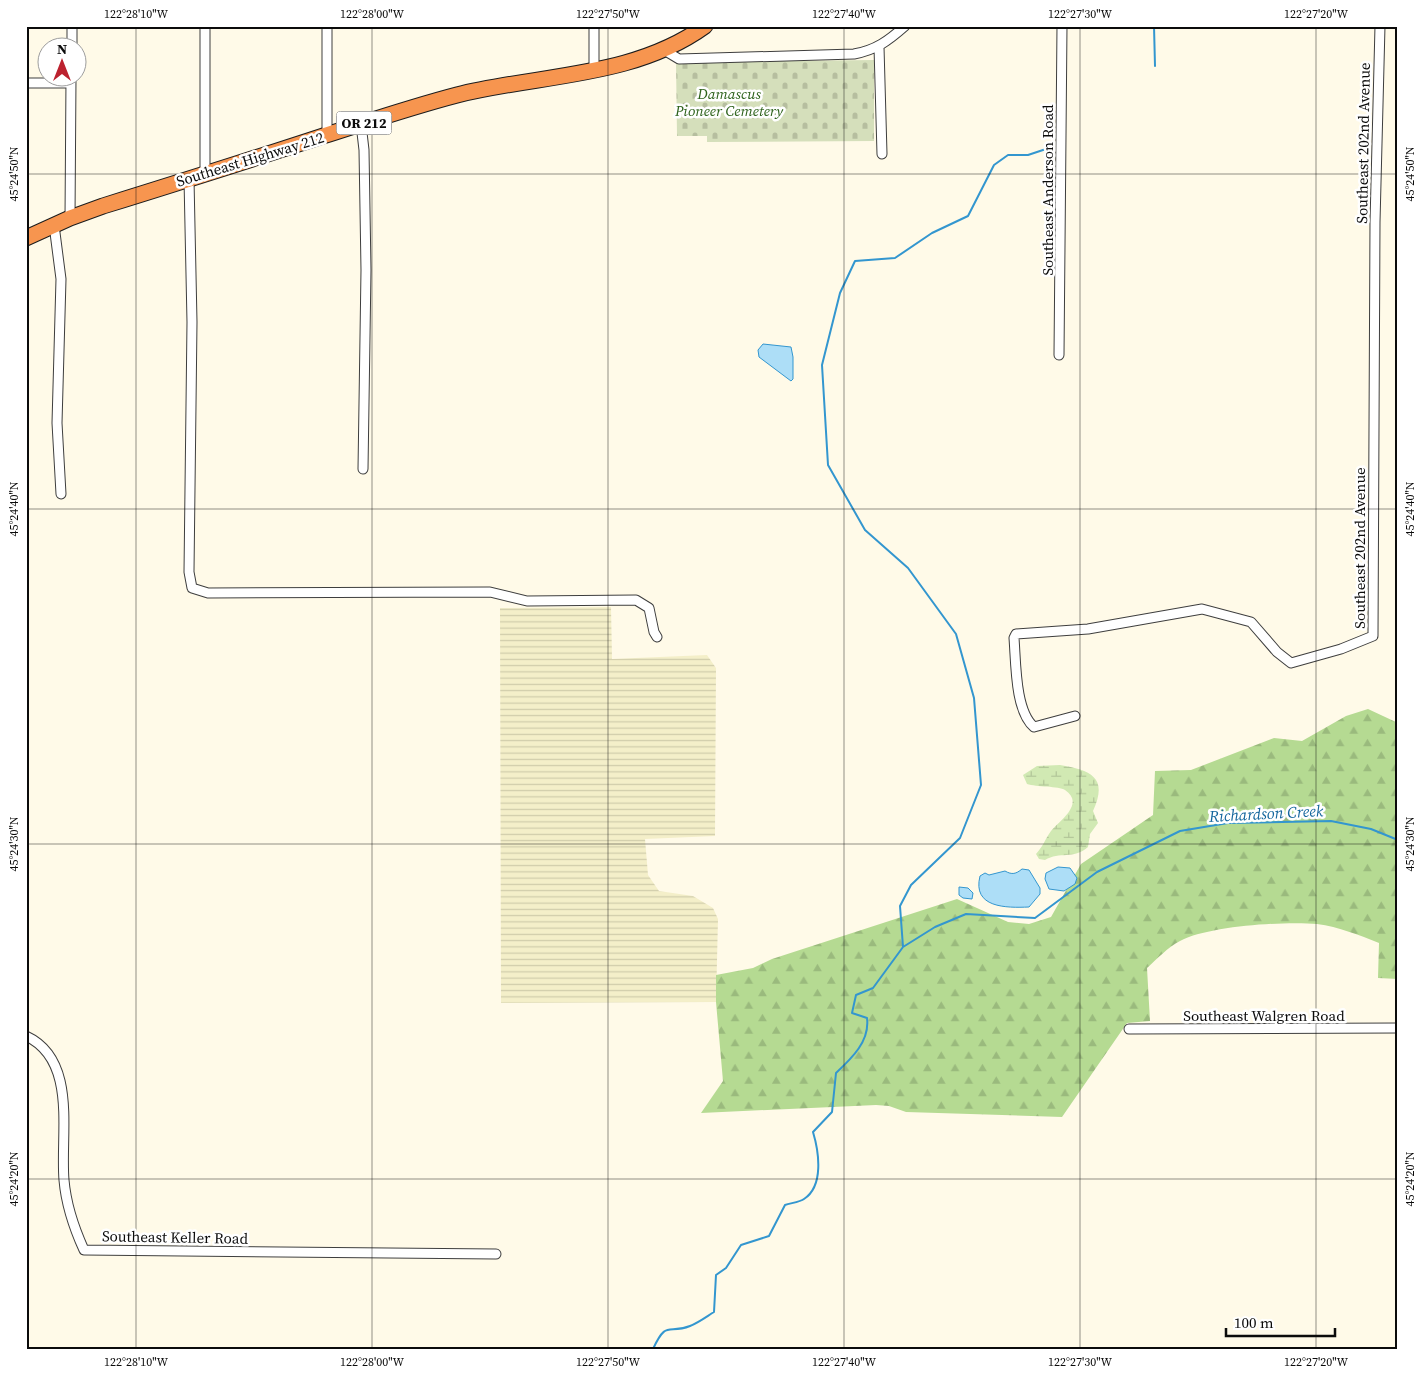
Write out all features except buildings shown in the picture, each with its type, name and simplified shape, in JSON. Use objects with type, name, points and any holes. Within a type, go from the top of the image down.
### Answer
[{"type":"highway","name":"Southeast Highway 212","points":[[26,238],[70,218],[361,124],[479,90],[626,64],[664,50],[705,26]]},
{"type":"street","points":[[205,26],[205,174]]},
{"type":"street","points":[[327,26],[327,135]]},
{"type":"street","points":[[594,26],[594,70]]},
{"type":"street","points":[[664,50],[679,59],[842,55],[872,51],[905,26]]},
{"type":"street","name":"Southeast Anderson Road","points":[[1059,355],[1062,26]]},
{"type":"street","name":"Southeast 202nd Avenue","points":[[1075,716],[1034,727],[1026,720],[1017,683],[1014,638],[1016,634],[1088,629],[1202,609],[1251,622],[1277,652],[1291,663],[1342,649],[1373,636],[1375,222],[1380,26]]},
{"type":"street","points":[[878,48],[882,154]]},
{"type":"street","points":[[70,218],[71,88]]},
{"type":"street","points":[[361,124],[364,150],[366,270],[363,469]]},
{"type":"street","points":[[189,179],[192,322],[189,580],[192,588],[208,593],[490,592],[526,601],[636,600],[649,608],[657,638]]},
{"type":"street","points":[[54,225],[61,279],[58,424],[61,494]]},
{"type":"street","name":"Southeast Walgren Road","points":[[1129,1029],[1398,1028]]},
{"type":"street","name":"Southeast Keller Road","points":[[26,1036],[48,1053],[59,1076],[64,1180],[73,1221],[84,1250],[496,1254]]},
{"type":"shaded area","points":[[611,607],[612,659],[707,655],[716,668],[715,836],[645,839],[648,875],[659,891],[693,896],[713,908],[718,919],[716,1002],[501,1003],[500,608]]},
{"type":"green space","name":"Damascus Pioneer Cemetery","points":[[874,60],[874,141],[707,142],[707,136],[677,136],[676,62]]},
{"type":"green space","points":[[1368,709],[1398,723],[1398,979],[1378,978],[1379,943],[1333,927],[1317,924],[1286,923],[1227,928],[1180,941],[1147,968],[1150,1021],[1127,1023],[1062,1117],[906,1112],[889,1106],[876,1105],[701,1113],[723,1081],[716,1002],[716,975],[753,968],[772,959],[957,899],[1008,922],[1029,924],[1051,917],[1081,864],[1153,815],[1155,771],[1191,770],[1274,738],[1302,741],[1346,716]]},
{"type":"green space","points":[[1060,765],[1088,773],[1098,783],[1099,790],[1093,811],[1098,823],[1090,834],[1088,847],[1082,851],[1045,860],[1039,859],[1036,854],[1051,831],[1072,807],[1073,801],[1071,795],[1065,790],[1027,784],[1023,775],[1037,766]]},
{"type":"water","points":[[763,344],[791,347],[793,379],[791,381],[759,357],[758,350]]},
{"type":"water","points":[[1058,867],[1070,868],[1077,878],[1075,884],[1064,891],[1049,889],[1045,879],[1046,873]]},
{"type":"water","points":[[1022,869],[1029,870],[1040,888],[1040,894],[1029,907],[993,904],[981,894],[979,887],[980,876],[985,873],[989,875],[1005,871],[1014,873]]},
{"type":"water","points":[[959,887],[968,888],[973,893],[972,899],[963,898],[959,895]]},
{"type":"waterway","points":[[1154,26],[1155,66]]},
{"type":"waterway","points":[[903,947],[900,906],[911,885],[960,838],[981,785],[974,698],[956,634],[908,568],[865,530],[828,465],[822,365],[840,293],[855,261],[895,258],[932,233],[968,216],[994,165],[1008,155],[1028,155],[1052,147]]},
{"type":"waterway","name":"Richardson Creek","points":[[653,1349],[665,1331],[690,1326],[714,1312],[716,1275],[726,1268],[741,1245],[769,1236],[785,1205],[802,1200],[815,1186],[818,1159],[813,1132],[832,1112],[836,1073],[854,1055],[866,1034],[867,1018],[852,1013],[856,995],[873,988],[903,947],[935,927],[966,914],[1035,918],[1097,872],[1180,831],[1228,823],[1331,821],[1371,829],[1398,840]]}]
